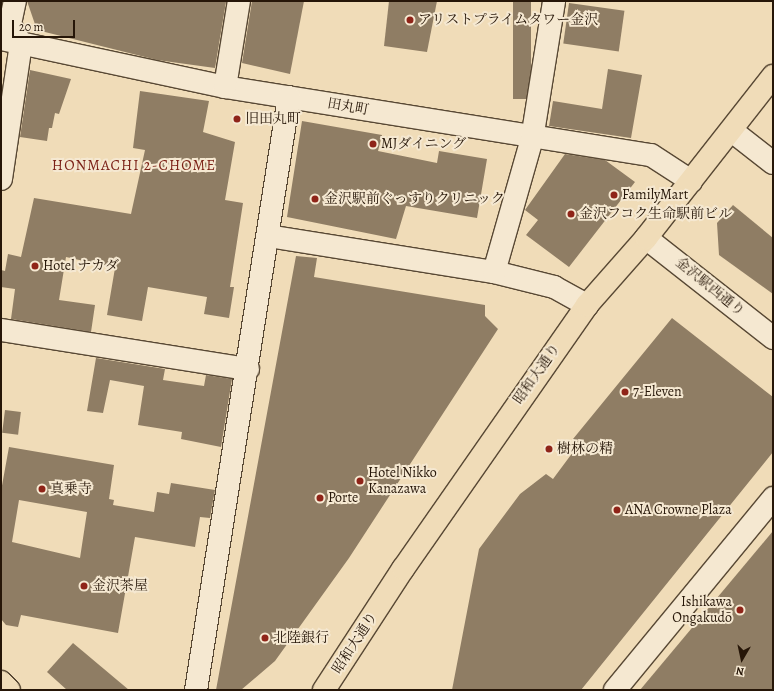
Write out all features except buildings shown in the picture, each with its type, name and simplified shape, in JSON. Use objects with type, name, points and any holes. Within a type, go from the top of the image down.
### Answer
[{"type":"main road","name":"昭和大通り","points":[[324,690],[403,569],[587,305],[646,238],[732,131],[773,76]]},
{"type":"main road","points":[[1,682],[9,690]]},
{"type":"street","points":[[1,179],[11,42],[10,24],[15,1]]},
{"type":"street","points":[[225,87],[240,1]]},
{"type":"street","points":[[494,272],[532,139],[554,1]]},
{"type":"street","name":"田丸町","points":[[11,42],[225,87],[532,139],[651,155],[691,182]]},
{"type":"street","points":[[196,690],[248,369],[289,97]]},
{"type":"street","points":[[732,131],[773,163]]},
{"type":"street","points":[[268,236],[494,272],[554,287],[587,305]]},
{"type":"street","name":"金沢駅西通り","points":[[646,238],[773,338]]},
{"type":"street","points":[[1,330],[248,369]]},
{"type":"street","points":[[615,690],[773,498]]},
{"type":"place","name":"アリストプライムタワー金沢","points":[[410,20]]},
{"type":"place","name":"旧田丸町","points":[[237,119]]},
{"type":"place","name":"MJダイニング","points":[[373,144]]},
{"type":"place","name":"FamilyMart","points":[[614,195]]},
{"type":"place","name":"金沢駅前ぐっすりクリニック","points":[[315,199]]},
{"type":"place","name":"金沢フコク生命駅前ビル","points":[[571,214]]},
{"type":"place","name":"Hotel ナカダ","points":[[35,266]]},
{"type":"place","name":"7-Eleven","points":[[625,392]]},
{"type":"place","name":"樹林の精","points":[[549,449]]},
{"type":"place","name":"Hotel Nikko Kanazawa","points":[[360,481]]},
{"type":"place","name":"真乗寺","points":[[42,489]]},
{"type":"place","name":"Porte","points":[[320,498]]},
{"type":"place","name":"ANA Crowne Plaza","points":[[617,510]]},
{"type":"place","name":"金沢茶屋","points":[[84,586]]},
{"type":"place","name":"Ishikawa Ongakudō","points":[[740,610]]},
{"type":"place","name":"北陸銀行","points":[[265,638]]},
{"type":"district","name":"HONMACHI 2-CHOME","points":[[134,166]]}]
